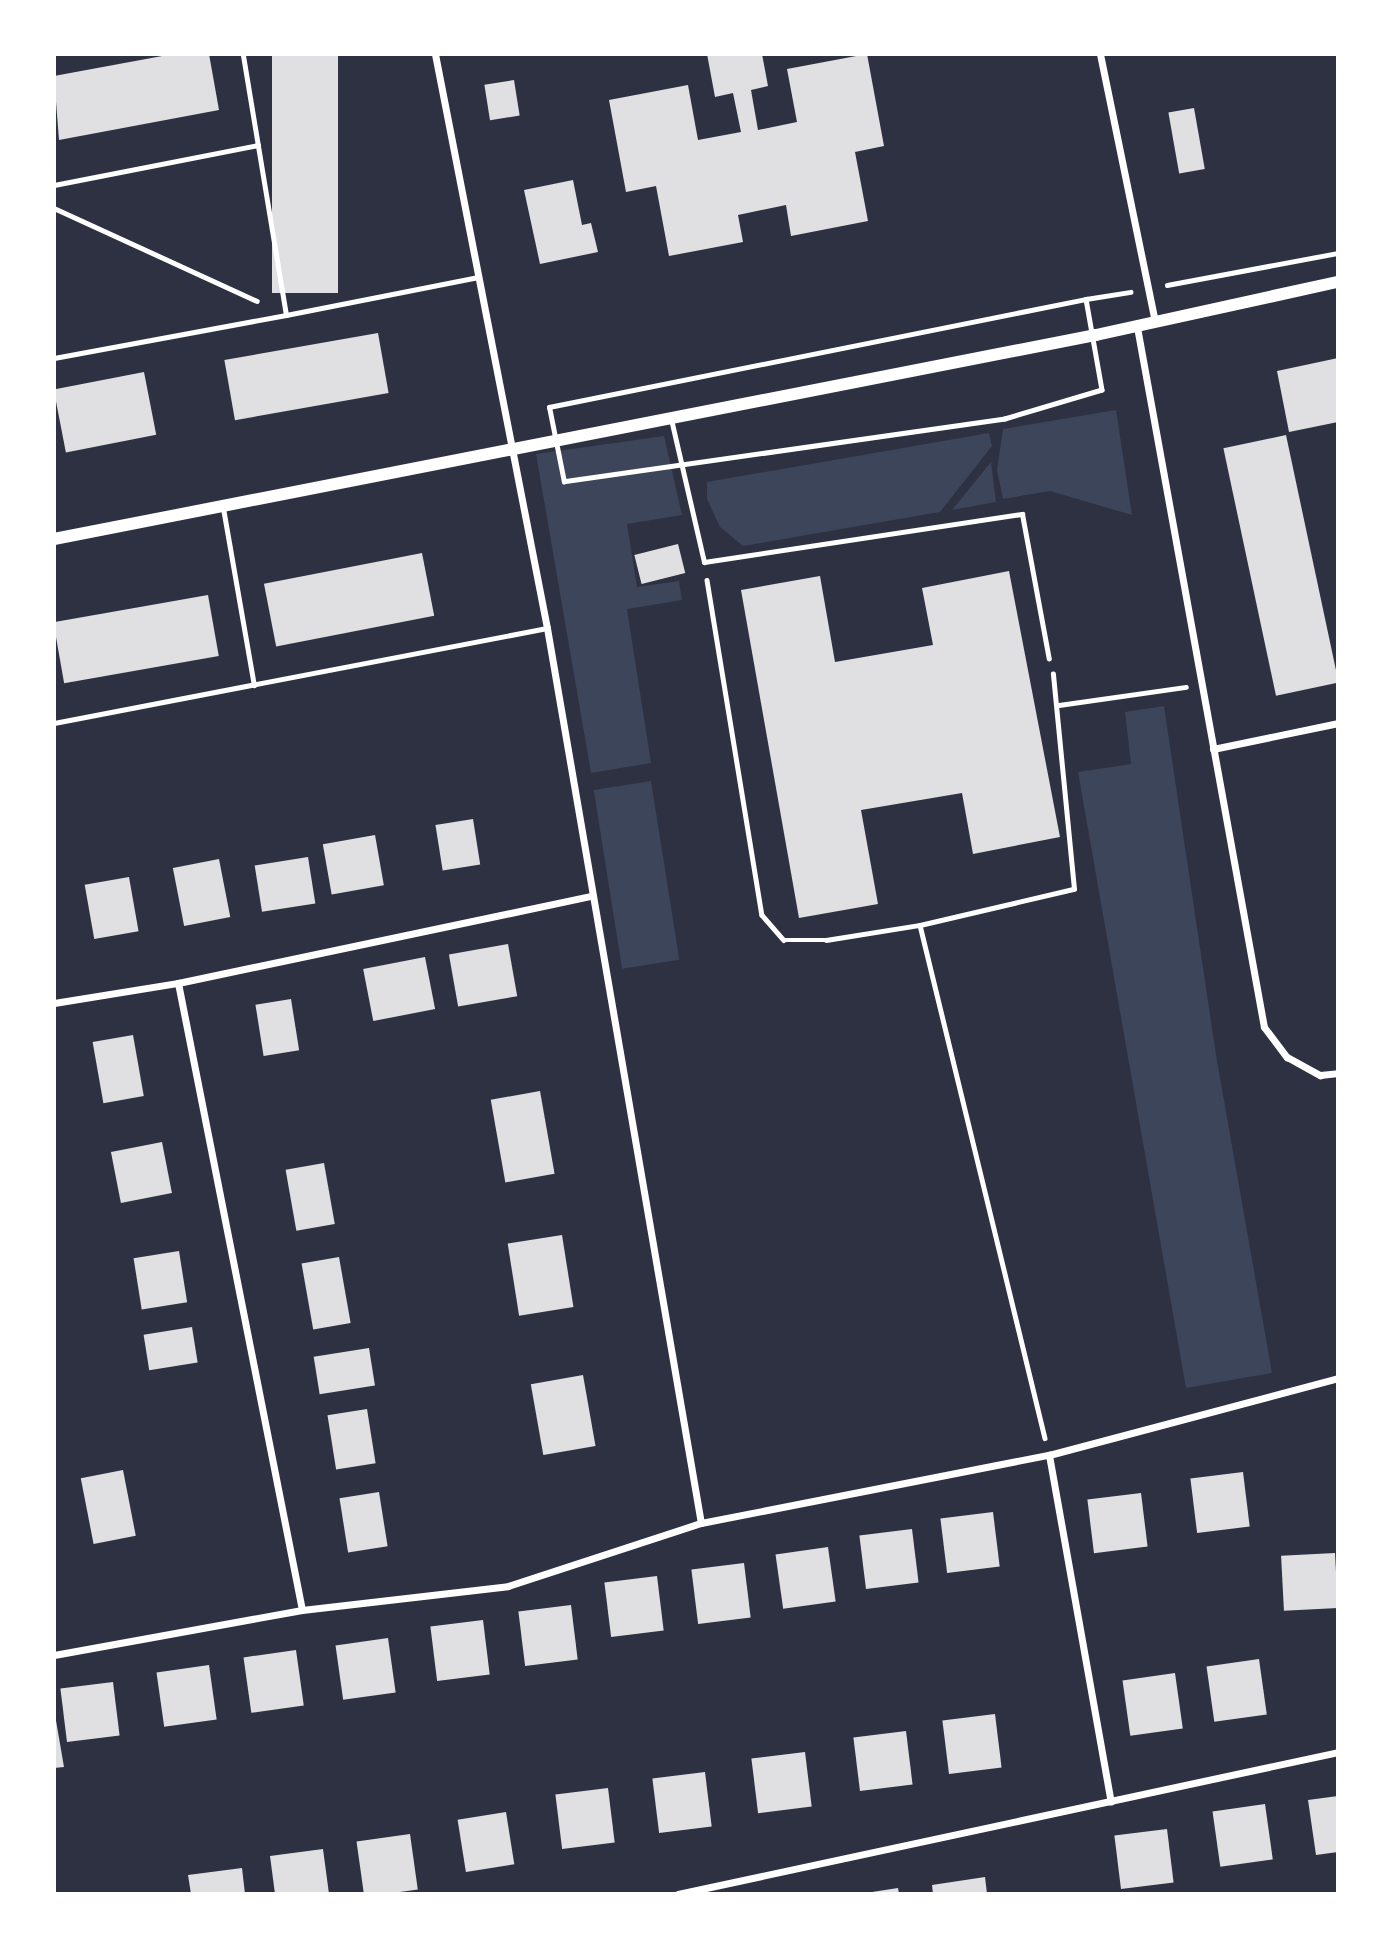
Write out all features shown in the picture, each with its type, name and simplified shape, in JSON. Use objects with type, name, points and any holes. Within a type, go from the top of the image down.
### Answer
[{"type":"street","points":[[435,54],[547,628],[590,896],[701,1523]]},
{"type":"street","points":[[1100,54],[1155,322]]},
{"type":"street","points":[[54,539],[223,508],[670,416],[1137,327],[1338,282]]},
{"type":"street","points":[[1137,327],[1264,1027],[1287,1057],[1320,1075],[1338,1073]]},
{"type":"street","points":[[1213,749],[1338,723]]},
{"type":"street","points":[[54,1003],[178,983],[590,896]]},
{"type":"street","points":[[178,983],[302,1610]]},
{"type":"street","points":[[54,1655],[302,1610],[508,1586],[701,1523],[1049,1455],[1338,1378]]},
{"type":"street","points":[[1049,1455],[1111,1802]]},
{"type":"street","points":[[678,1894],[1338,1752]]},
{"type":"lane","points":[[243,54],[286,315]]},
{"type":"lane","points":[[54,185],[258,145]]},
{"type":"lane","points":[[54,358],[478,277]]},
{"type":"lane","points":[[670,416],[704,562],[1022,514],[1049,659]]},
{"type":"lane","points":[[223,508],[254,685]]},
{"type":"lane","points":[[54,723],[547,628]]},
{"type":"path","points":[[54,208],[286,315]]},
{"type":"path","points":[[1086,299],[1338,253]]},
{"type":"path","points":[[682,465],[1005,419],[1102,390],[1096,335]]},
{"type":"path","points":[[704,562],[762,915],[784,940],[827,940],[920,925],[1074,889],[1059,705],[1049,659]]},
{"type":"path","points":[[1059,705],[1201,685]]},
{"type":"path","points":[[920,925],[1049,1455]]},
{"type":"shaded area","points":[[1116,410],[1132,515],[1050,491],[1003,499],[997,470],[1003,429]]},
{"type":"shaded area","points":[[989,433],[992,446],[940,512],[743,546],[720,527],[707,499],[707,482]]},
{"type":"shaded area","points":[[664,436],[682,515],[627,524],[637,587],[679,581],[682,600],[627,609],[651,763],[591,773],[536,454]]},
{"type":"shaded area","points":[[991,462],[996,502],[952,510]]},
{"type":"shaded area","points":[[1164,706],[1216,1055],[1272,1373],[1186,1388],[1078,772],[1131,764],[1125,712]]},
{"type":"shaded area","points":[[651,781],[679,960],[622,969],[594,790]]},
{"type":"building","points":[[173,54],[209,54],[219,110],[59,140],[54,76]]},
{"type":"building","points":[[272,54],[338,54],[338,293],[272,293]]},
{"type":"building","points":[[707,54],[762,54],[768,86],[751,90],[758,130],[797,122],[787,69],[867,54],[884,146],[855,152],[868,221],[791,236],[786,205],[738,215],[743,242],[669,256],[656,186],[626,192],[609,100],[688,85],[698,140],[741,132],[733,93],[715,97]]},
{"type":"building","points":[[514,80],[520,116],[490,120],[484,85]]},
{"type":"building","points":[[1194,108],[1205,169],[1179,174],[1168,113]]},
{"type":"building","points":[[573,180],[582,225],[591,223],[598,252],[540,264],[524,190]]},
{"type":"building","points":[[378,333],[389,393],[235,420],[224,360]]},
{"type":"building","points":[[1338,358],[1338,422],[1289,432],[1277,371]]},
{"type":"building","points":[[144,372],[156,435],[66,452],[54,389]]},
{"type":"building","points":[[1286,435],[1338,683],[1276,696],[1223,448]]},
{"type":"building","points":[[678,544],[685,573],[642,584],[634,555]]},
{"type":"building","points":[[422,553],[434,616],[276,647],[264,584]]},
{"type":"building","points":[[1009,571],[1060,837],[973,854],[962,793],[861,810],[878,904],[799,918],[741,590],[820,576],[835,662],[933,645],[922,588]]},
{"type":"building","points":[[208,595],[219,656],[64,683],[54,622]]},
{"type":"building","points":[[473,819],[480,864],[443,870],[435,825]]},
{"type":"building","points":[[375,835],[384,885],[332,894],[323,844]]},
{"type":"building","points":[[308,857],[315,903],[262,912],[255,865]]},
{"type":"building","points":[[219,859],[230,917],[184,926],[173,868]]},
{"type":"building","points":[[129,877],[139,931],[94,939],[85,885]]},
{"type":"building","points":[[508,944],[517,996],[458,1007],[449,954]]},
{"type":"building","points":[[425,957],[435,1009],[373,1021],[363,969]]},
{"type":"building","points":[[291,999],[299,1050],[264,1056],[255,1005]]},
{"type":"building","points":[[133,1035],[144,1096],[103,1103],[93,1042]]},
{"type":"building","points":[[540,1091],[555,1174],[505,1182],[491,1100]]},
{"type":"building","points":[[162,1142],[172,1193],[121,1203],[111,1152]]},
{"type":"building","points":[[324,1163],[335,1224],[296,1231],[286,1170]]},
{"type":"building","points":[[562,1235],[573,1307],[519,1316],[508,1244]]},
{"type":"building","points":[[179,1251],[187,1302],[142,1310],[134,1258]]},
{"type":"building","points":[[339,1257],[351,1323],[313,1330],[302,1264]]},
{"type":"building","points":[[192,1327],[198,1363],[149,1370],[144,1335]]},
{"type":"building","points":[[369,1348],[375,1386],[320,1394],[314,1357]]},
{"type":"building","points":[[583,1375],[596,1446],[543,1455],[531,1384]]},
{"type":"building","points":[[367,1409],[376,1463],[336,1470],[327,1415]]},
{"type":"building","points":[[123,1470],[136,1536],[94,1544],[81,1478]]},
{"type":"building","points":[[1243,1472],[1250,1527],[1197,1533],[1190,1478]]},
{"type":"building","points":[[379,1492],[388,1546],[348,1553],[339,1498]]},
{"type":"building","points":[[1141,1493],[1148,1547],[1094,1553],[1087,1500]]},
{"type":"building","points":[[993,1512],[1000,1567],[947,1573],[940,1518]]},
{"type":"building","points":[[912,1529],[919,1583],[866,1589],[859,1535]]},
{"type":"building","points":[[828,1547],[836,1601],[783,1609],[776,1554]]},
{"type":"building","points":[[1335,1553],[1338,1608],[1284,1611],[1281,1556]]},
{"type":"building","points":[[744,1563],[751,1618],[698,1624],[691,1569]]},
{"type":"building","points":[[657,1576],[664,1631],[611,1637],[604,1582]]},
{"type":"building","points":[[571,1605],[578,1660],[525,1666],[518,1611]]},
{"type":"building","points":[[483,1620],[490,1675],[437,1681],[430,1626]]},
{"type":"building","points":[[388,1638],[396,1692],[343,1700],[336,1645]]},
{"type":"building","points":[[296,1650],[304,1705],[251,1713],[244,1657]]},
{"type":"building","points":[[1259,1659],[1267,1714],[1214,1722],[1207,1666]]},
{"type":"building","points":[[209,1665],[217,1719],[164,1727],[157,1672]]},
{"type":"building","points":[[1175,1673],[1183,1728],[1130,1736],[1123,1680]]},
{"type":"building","points":[[113,1682],[120,1736],[67,1742],[60,1688]]},
{"type":"building","points":[[54,1709],[64,1767],[54,1768]]},
{"type":"building","points":[[995,1714],[1002,1768],[949,1774],[942,1720]]},
{"type":"building","points":[[906,1731],[913,1785],[860,1791],[853,1737]]},
{"type":"building","points":[[805,1752],[812,1807],[758,1813],[751,1759]]},
{"type":"building","points":[[705,1772],[712,1827],[659,1833],[652,1778]]},
{"type":"building","points":[[608,1788],[615,1843],[562,1849],[555,1794]]},
{"type":"building","points":[[1338,1796],[1338,1852],[1316,1855],[1308,1800]]},
{"type":"building","points":[[1265,1804],[1273,1859],[1220,1867],[1213,1811]]},
{"type":"building","points":[[506,1812],[514,1864],[466,1872],[458,1820]]},
{"type":"building","points":[[1167,1829],[1174,1883],[1121,1889],[1114,1835]]},
{"type":"building","points":[[410,1834],[418,1889],[364,1894],[357,1842]]},
{"type":"building","points":[[323,1849],[329,1894],[275,1894],[270,1856]]},
{"type":"building","points":[[242,1868],[245,1894],[191,1894],[188,1875]]},
{"type":"building","points":[[985,1877],[987,1894],[933,1894],[932,1885]]},
{"type":"building","points":[[898,1888],[899,1894],[872,1894],[872,1892]]}]
